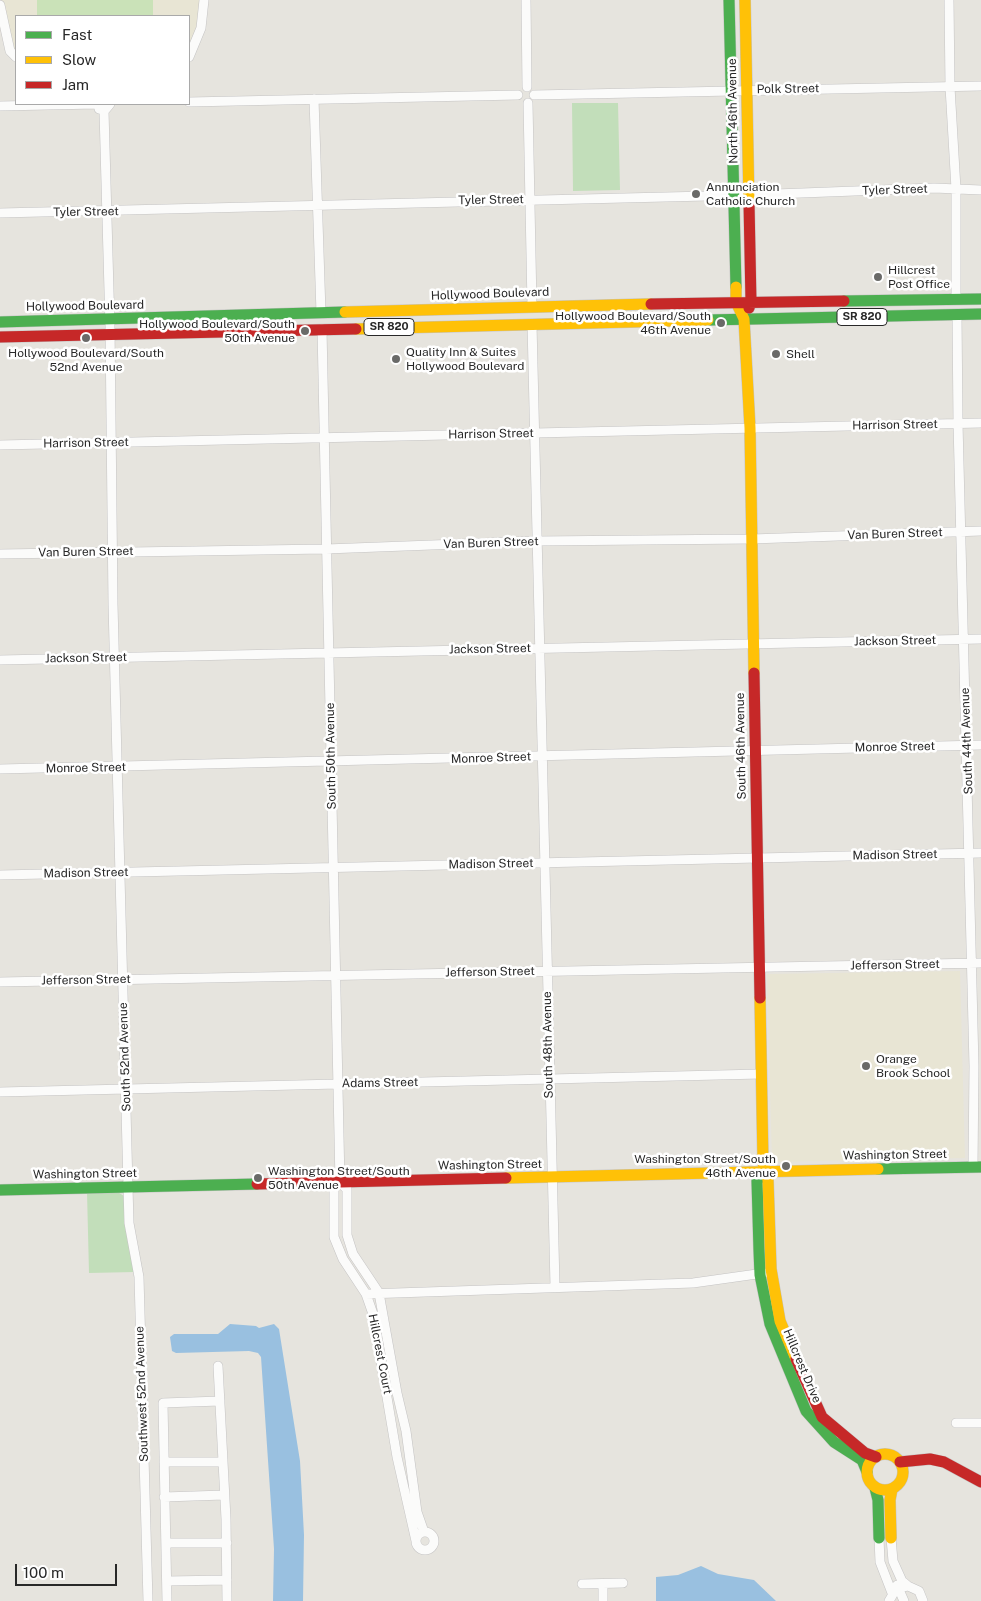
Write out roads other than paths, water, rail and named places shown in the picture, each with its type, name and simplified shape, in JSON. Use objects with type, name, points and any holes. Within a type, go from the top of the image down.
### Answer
[{"type":"main road","name":"North 46th Avenue","points":[[729,0],[736,302],[744,319]]},
{"type":"main road","name":"North 46th Avenue","points":[[744,319],[751,302],[745,0]]},
{"type":"main road","points":[[880,316],[900,309],[948,308],[956,302],[956,299]]},
{"type":"main road","name":"Hollywood Boulevard","points":[[0,337],[110,327],[321,313],[532,306],[981,299]]},
{"type":"main road","points":[[532,324],[534,320],[546,315],[585,314],[591,305]]},
{"type":"main road","points":[[467,326],[475,319],[523,316],[530,312],[532,306]]},
{"type":"main road","points":[[957,314],[964,308],[981,306]]},
{"type":"main road","points":[[322,329],[326,322],[332,320],[375,319],[384,311]]},
{"type":"main road","points":[[267,330],[276,323],[315,320],[321,313]]},
{"type":"main road","name":"Hollywood Boulevard","points":[[0,322],[110,327],[267,330],[981,314]]},
{"type":"main road","name":"South 46th Avenue","points":[[744,319],[750,428],[761,1074],[764,1172],[768,1180],[771,1269]]},
{"type":"main road","name":"Washington Street","points":[[0,1190],[977,1167]]},
{"type":"main road","name":"South 46th Avenue","points":[[760,1275],[757,1181],[764,1172]]},
{"type":"main road","name":"Hillcrest Drive","points":[[771,1269],[780,1321],[815,1405],[822,1417],[841,1435],[865,1453],[876,1457],[888,1454],[900,1462],[930,1459],[944,1462],[981,1482]]},
{"type":"main road","name":"Hillcrest Drive","points":[[760,1275],[770,1324],[806,1411],[834,1442],[862,1460],[867,1472],[867,1478],[875,1488],[885,1538]]},
{"type":"main road","points":[[867,1472],[871,1460],[876,1457]]},
{"type":"main road","points":[[900,1462],[903,1476]]},
{"type":"main road","name":"Hillcrest Drive","points":[[892,1489],[901,1482],[903,1476],[923,1466],[961,1470]]},
{"type":"main road","points":[[875,1488],[886,1491],[892,1489],[885,1538]]},
{"type":"street","points":[[190,55],[201,28],[204,0]]},
{"type":"street","points":[[526,0],[527,87]]},
{"type":"street","points":[[950,0],[950,87],[956,189],[956,299]]},
{"type":"street","points":[[0,5],[10,50],[15,56]]},
{"type":"street","name":"Polk Street","points":[[534,95],[981,86]]},
{"type":"street","points":[[527,87],[531,89],[534,95],[528,103],[532,306]]},
{"type":"street","points":[[518,95],[520,90],[527,87]]},
{"type":"street","points":[[190,102],[518,95]]},
{"type":"street","points":[[518,95],[521,101],[528,103]]},
{"type":"street","points":[[314,99],[321,313]]},
{"type":"street","points":[[0,106],[22,105]]},
{"type":"street","name":"South 52nd Avenue","points":[[102,105],[110,327],[114,658],[128,1187]]},
{"type":"street","name":"Tyler Street","points":[[0,214],[749,196],[956,189],[981,190]]},
{"type":"street","name":"South 44th Avenue","points":[[957,314],[960,531],[970,853],[976,963],[977,1167]]},
{"type":"street","name":"South 48th Avenue","points":[[532,324],[536,433],[548,1079],[555,1286]]},
{"type":"street","name":"South 50th Avenue","points":[[322,329],[340,1182]]},
{"type":"street","name":"Harrison Street","points":[[0,445],[981,423]]},
{"type":"street","name":"Van Buren Street","points":[[0,554],[326,549],[537,541],[752,539],[981,531]]},
{"type":"street","name":"Jackson Street","points":[[0,660],[981,639]]},
{"type":"street","name":"Monroe Street","points":[[0,769],[981,745]]},
{"type":"street","name":"Madison Street","points":[[0,875],[981,853]]},
{"type":"street","name":"Jefferson Street","points":[[0,982],[976,963]]},
{"type":"street","name":"Adams Street","points":[[0,1092],[761,1074]]},
{"type":"street","name":"Hillcrest Court","points":[[416,1541],[397,1457],[373,1314],[366,1294],[343,1259],[334,1237],[334,1188],[340,1182],[346,1188],[347,1235],[353,1254],[380,1293],[396,1393],[406,1431],[417,1512],[424,1532]]},
{"type":"street","name":"Southwest 52nd Avenue","points":[[128,1187],[130,1223],[139,1277],[148,1601]]},
{"type":"street","points":[[366,1294],[555,1286],[693,1283],[760,1275],[771,1269]]},
{"type":"street","points":[[218,1366],[227,1543],[227,1601]]},
{"type":"street","points":[[167,1601],[162,1403],[220,1401]]},
{"type":"street","points":[[956,1423],[981,1423]]},
{"type":"street","points":[[164,1462],[223,1462]]},
{"type":"street","points":[[164,1497],[224,1495]]},
{"type":"street","points":[[424,1532],[433,1537],[434,1543],[431,1548],[422,1549],[416,1541],[419,1534],[424,1532]]},
{"type":"street","points":[[885,1538],[880,1562],[904,1601]]},
{"type":"street","points":[[885,1538],[902,1582],[897,1592]]},
{"type":"street","points":[[166,1543],[227,1543]]},
{"type":"street","points":[[167,1581],[227,1580]]},
{"type":"street","points":[[582,1584],[623,1583]]},
{"type":"street","points":[[603,1584],[603,1601]]},
{"type":"street","points":[[897,1592],[919,1591],[923,1601]]},
{"type":"water","points":[[230,1324],[256,1326],[259,1328],[274,1324],[279,1329],[300,1461],[304,1535],[303,1601],[273,1601],[274,1549],[261,1357],[258,1353],[249,1351],[176,1353],[172,1351],[170,1337],[174,1334],[218,1334]]},
{"type":"water","points":[[701,1566],[718,1574],[754,1580],[776,1601],[656,1601],[656,1577],[678,1575]]},
{"type":"place","name":"Annunciation Catholic Church","points":[[696,194]]},
{"type":"place","name":"Hillcrest Post Office","points":[[878,277]]},
{"type":"place","name":"Hollywood Boulevard/South 46th Avenue","points":[[721,323]]},
{"type":"place","name":"Hollywood Boulevard/South 50th Avenue","points":[[305,331]]},
{"type":"place","name":"Hollywood Boulevard/South 52nd Avenue","points":[[86,338]]},
{"type":"place","name":"Shell","points":[[776,354]]},
{"type":"place","name":"Quality Inn & Suites Hollywood Boulevard","points":[[396,359]]},
{"type":"place","name":"Orange Brook School","points":[[866,1066]]},
{"type":"place","name":"Washington Street/South 46th Avenue","points":[[786,1166]]},
{"type":"place","name":"Washington Street/South 50th Avenue","points":[[258,1178]]}]
